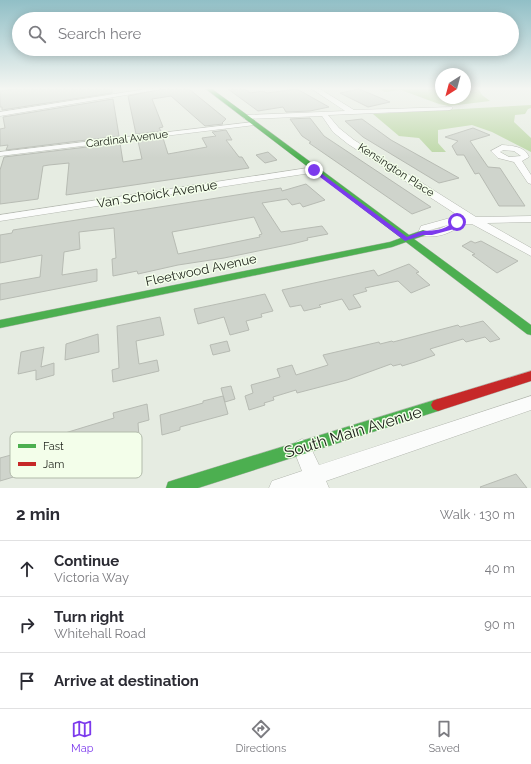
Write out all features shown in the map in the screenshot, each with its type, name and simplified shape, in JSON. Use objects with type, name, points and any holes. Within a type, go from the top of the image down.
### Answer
[{"type":"street","points":[[0,114],[14,112]]},
{"type":"street","points":[[237,112],[531,331]]},
{"type":"street","points":[[245,118],[358,112]]},
{"type":"street","name":"Kensington Place","points":[[323,113],[336,130],[348,140],[512,244],[531,253]]},
{"type":"street","name":"Cardinal Avenue","points":[[0,154],[253,124]]},
{"type":"street","points":[[516,160],[531,181]]},
{"type":"street","name":"Van Schoick Avenue","points":[[0,218],[314,170]]},
{"type":"street","points":[[423,233],[425,228],[444,222],[531,219]]},
{"type":"street","name":"Fleetwood Avenue","points":[[0,324],[407,239],[423,233]]},
{"type":"street","name":"South Main Avenue","points":[[174,488],[531,376]]},
{"type":"street","name":"South Main Avenue","points":[[279,488],[317,482],[531,403]]},
{"type":"street","points":[[302,448],[317,482]]},
{"type":"green space","points":[[412,112],[526,112],[525,114],[515,115],[514,122],[531,138],[531,152],[492,132],[472,125],[438,130],[438,143],[446,152],[432,152],[419,138],[399,136],[373,114]]},
{"type":"building","points":[[35,112],[115,112],[119,136],[6,150],[8,145],[0,146],[0,129],[5,128],[3,117]]},
{"type":"building","points":[[131,112],[157,112],[163,127],[159,128],[161,131],[136,134]]},
{"type":"building","points":[[189,112],[217,112],[226,119],[222,123],[223,124],[205,126]]},
{"type":"building","points":[[310,118],[324,136],[431,207],[412,214],[309,143],[311,142],[302,136],[290,119]]},
{"type":"building","points":[[362,119],[391,140],[459,178],[439,183],[363,137],[345,121]]},
{"type":"building","points":[[473,128],[490,135],[470,141],[488,167],[500,168],[525,206],[499,206],[479,173],[475,174],[464,155],[457,155],[452,146],[458,141],[445,137]]},
{"type":"building","points":[[226,130],[232,140],[226,140],[239,157],[242,157],[249,168],[66,195],[69,163],[49,165],[43,166],[38,199],[0,204],[0,170],[4,157],[120,143],[123,162],[142,159],[138,141],[163,138],[168,154],[207,147],[202,138],[216,136],[212,132]]},
{"type":"building","points":[[268,152],[277,160],[265,163],[256,155]]},
{"type":"building","points":[[306,184],[325,200],[303,207],[300,203],[292,205],[287,199],[262,203],[281,232],[322,226],[328,234],[307,238],[308,240],[292,244],[224,258],[178,265],[138,274],[137,271],[113,276],[112,259],[116,258],[114,228],[79,232],[80,249],[64,252],[62,275],[97,269],[97,281],[0,300],[0,284],[40,277],[42,255],[0,263],[0,235],[12,233],[13,230],[281,188],[282,191]],"holes":[[[254,217],[262,234],[259,235],[260,237],[178,254],[172,232]]]},
{"type":"building","points":[[471,241],[475,243],[481,241],[518,261],[497,273],[472,255],[475,254],[462,246]]},
{"type":"building","points":[[409,264],[419,272],[416,273],[430,285],[411,293],[398,281],[365,288],[367,291],[353,295],[361,307],[349,310],[342,299],[319,305],[321,307],[304,311],[301,305],[290,307],[282,290],[374,270],[378,276]]},
{"type":"building","points":[[265,294],[273,311],[261,314],[262,317],[246,321],[249,330],[230,335],[224,317],[198,324],[194,309]]},
{"type":"building","points":[[160,317],[164,335],[136,341],[139,364],[157,360],[159,371],[113,382],[112,370],[119,368],[117,326]]},
{"type":"building","points":[[483,321],[500,339],[490,342],[485,337],[466,342],[463,339],[430,349],[435,355],[415,362],[402,366],[401,364],[393,366],[391,364],[347,380],[297,393],[296,390],[273,397],[274,400],[264,403],[265,405],[249,410],[245,396],[253,393],[251,385],[280,377],[277,369],[292,365],[296,375],[328,365],[323,355],[379,342],[380,344],[393,342],[458,325],[460,327]]},
{"type":"building","points":[[98,334],[99,352],[65,360],[66,344]]},
{"type":"building","points":[[227,341],[230,351],[213,355],[210,345]]},
{"type":"building","points":[[44,347],[41,367],[54,363],[54,375],[36,380],[36,370],[18,374],[21,352]]},
{"type":"building","points":[[231,386],[235,399],[225,402],[221,388]]},
{"type":"building","points":[[223,396],[228,414],[180,427],[180,430],[162,435],[160,415]]},
{"type":"building","points":[[147,404],[149,420],[138,423],[139,432],[68,432],[114,418],[113,413]]},
{"type":"building","points":[[10,455],[10,478],[0,481],[0,458]]},
{"type":"building","points":[[516,474],[527,488],[480,487]]},
{"type":"traffic: fast","points":[[238,112],[531,331]]},
{"type":"traffic: fast","points":[[0,324],[392,244],[423,233]]},
{"type":"traffic: fast","points":[[174,488],[438,405]]},
{"type":"traffic: jam","points":[[438,405],[531,376]]},
{"type":"route","points":[[314,170],[407,239],[423,233],[432,234],[452,227],[457,222]]}]
